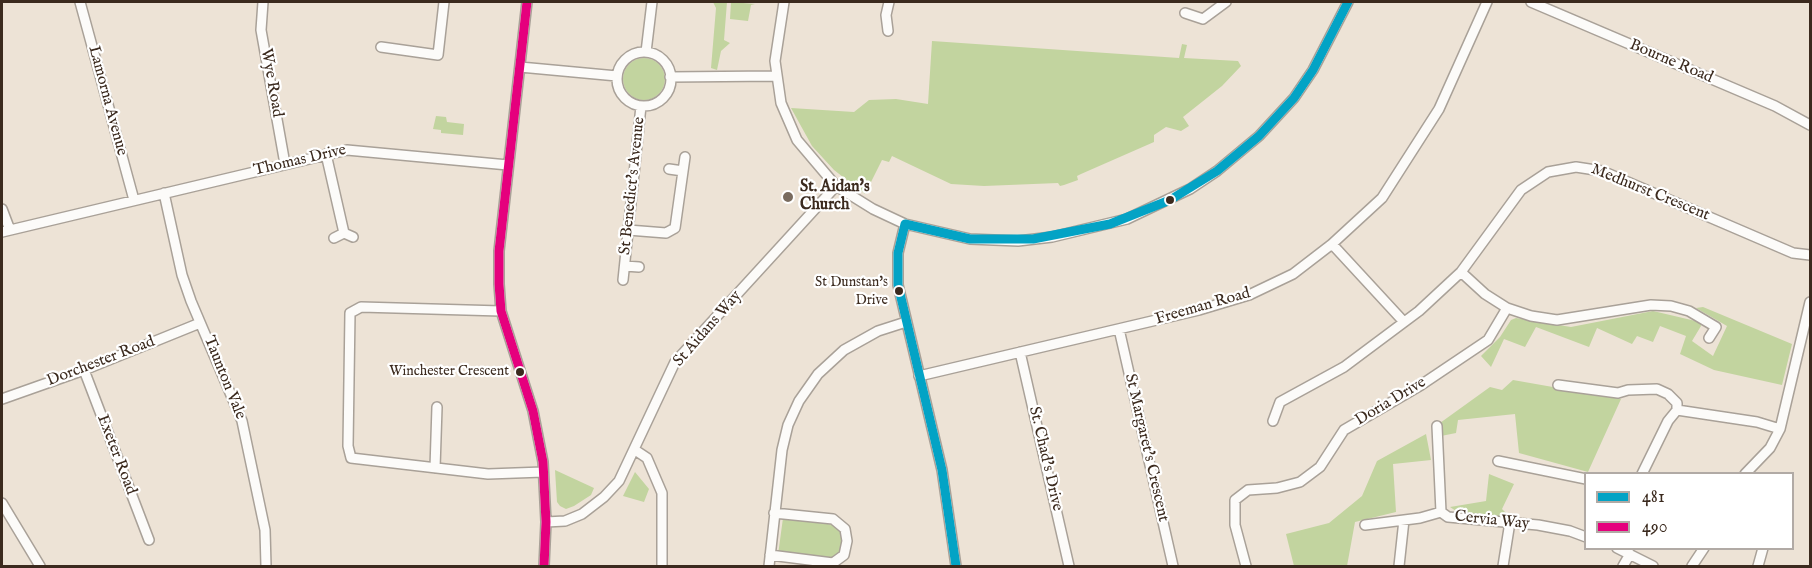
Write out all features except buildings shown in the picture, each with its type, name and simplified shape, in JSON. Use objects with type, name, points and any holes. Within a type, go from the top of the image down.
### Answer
[{"type":"street","name":"Lamorna Avenue","points":[[80,2],[134,200]]},
{"type":"street","name":"Wye Road","points":[[263,2],[261,30],[285,164]]},
{"type":"street","points":[[381,47],[437,59],[444,2]]},
{"type":"street","points":[[526,2],[499,252],[501,311],[534,411],[543,472],[546,522],[544,567]]},
{"type":"street","points":[[646,52],[652,2]]},
{"type":"street","points":[[784,2],[776,76],[782,110],[792,133],[836,186],[873,209],[905,224],[970,239],[1033,239],[1110,224],[1170,200],[1226,163],[1259,136],[1294,98],[1318,62],[1348,2]]},
{"type":"street","points":[[888,31],[889,2]]},
{"type":"street","points":[[1185,13],[1203,19],[1226,2]]},
{"type":"street","name":"Freeman Road","points":[[919,376],[1199,310],[1249,295],[1293,274],[1332,244],[1382,198],[1439,109],[1487,2]]},
{"type":"street","name":"Bourne Road","points":[[1531,2],[1775,106],[1810,124]]},
{"type":"street","points":[[520,67],[617,76],[625,60],[634,53],[646,52],[663,60],[670,77],[776,76]]},
{"type":"street","name":"St Benedict's Avenue","points":[[617,76],[622,95],[630,102],[641,106],[654,104],[663,98],[669,90],[670,77]]},
{"type":"street","name":"St Benedict's Avenue","points":[[623,280],[641,106]]},
{"type":"street","name":"Thomas Drive","points":[[164,193],[326,154],[357,149],[508,165]]},
{"type":"street","points":[[326,154],[349,235],[334,238]]},
{"type":"street","points":[[628,230],[666,233],[674,230],[679,218],[685,157]]},
{"type":"street","name":"Medhurst Crescent","points":[[1273,421],[1280,402],[1344,367],[1404,322],[1461,272],[1521,190],[1548,172],[1576,167],[1602,171],[1793,253],[1810,255]]},
{"type":"street","points":[[669,170],[683,171]]},
{"type":"street","name":"St Aidans Way","points":[[546,522],[565,521],[582,514],[604,497],[619,481],[675,362],[836,186]]},
{"type":"street","points":[[2,209],[6,231],[164,193]]},
{"type":"street","name":"Taunton Vale","points":[[164,193],[182,275],[242,421],[265,530],[266,567]]},
{"type":"street","points":[[905,224],[897,268],[906,322],[942,470],[957,567]]},
{"type":"street","points":[[1332,244],[1404,322]]},
{"type":"street","name":"St Benedict's Avenue","points":[[625,266],[639,267]]},
{"type":"street","points":[[1461,272],[1485,294],[1507,308],[1531,316],[1557,320],[1651,305],[1671,306],[1689,311],[1716,327],[1709,338]]},
{"type":"street","points":[[1752,471],[1770,448],[1780,429],[1810,302]]},
{"type":"street","points":[[501,311],[361,307],[350,313],[348,446],[351,458],[493,474],[543,472]]},
{"type":"street","name":"Doria Drive","points":[[1246,567],[1235,525],[1235,500],[1248,490],[1276,488],[1300,482],[1320,467],[1344,430],[1421,385],[1488,340],[1507,308]]},
{"type":"street","points":[[769,567],[784,436],[807,388],[827,364],[849,347],[884,328],[906,322]]},
{"type":"street","name":"Dorchester Road","points":[[2,399],[84,370],[200,323]]},
{"type":"street","name":"St Margaret's Crescent","points":[[1119,329],[1173,567]]},
{"type":"street","name":"St. Chad's Drive","points":[[1020,352],[1069,567]]},
{"type":"street","name":"Exeter Road","points":[[84,370],[149,540]]},
{"type":"street","points":[[1558,385],[1618,393],[1628,390],[1657,389],[1668,394],[1677,404],[1677,410],[1668,421],[1643,472]]},
{"type":"street","points":[[435,468],[437,407]]},
{"type":"street","points":[[1677,410],[1735,418],[1780,429]]},
{"type":"street","points":[[1437,426],[1442,512]]},
{"type":"street","points":[[635,450],[647,458],[663,494],[662,567]]},
{"type":"street","points":[[1498,461],[1584,478]]},
{"type":"street","points":[[2,503],[40,567]]},
{"type":"street","name":"Cervia Way","points":[[1365,525],[1442,512],[1448,517],[1510,522],[1570,531],[1584,536]]},
{"type":"street","points":[[770,555],[833,563],[844,555],[848,542],[844,529],[832,519],[774,513]]},
{"type":"street","points":[[1399,567],[1404,520]]},
{"type":"street","points":[[1503,567],[1510,522]]},
{"type":"street","points":[[1620,550],[1653,567]]},
{"type":"street","points":[[1692,567],[1703,550]]},
{"type":"street","points":[[1758,567],[1763,550]]},
{"type":"street","points":[[1623,567],[1630,554]]},
{"type":"green space","points":[[713,2],[727,2],[724,40],[730,43],[721,51],[717,70],[711,68],[716,8]]},
{"type":"green space","points":[[731,2],[755,4],[751,5],[748,21],[730,19]]},
{"type":"green space","points":[[932,41],[1179,58],[1182,44],[1187,45],[1184,58],[1238,61],[1241,66],[1222,86],[1183,117],[1189,126],[1181,131],[1166,127],[1154,135],[1154,142],[1081,174],[1077,176],[1078,180],[1064,185],[1060,186],[1058,183],[984,186],[951,184],[892,156],[889,162],[882,160],[865,194],[834,170],[812,146],[791,108],[854,112],[869,100],[896,99],[928,104]]},
{"type":"green space","points":[[644,58],[652,59],[659,64],[664,71],[664,87],[659,94],[652,99],[644,100],[636,99],[629,94],[624,87],[623,79],[624,71],[629,64],[636,59]]},
{"type":"green space","points":[[436,116],[446,117],[447,122],[464,124],[463,135],[441,133],[441,130],[433,129]]},
{"type":"green space","points":[[1703,307],[1792,344],[1782,385],[1714,370],[1680,354],[1686,336],[1660,326],[1653,342],[1637,336],[1632,344],[1597,328],[1589,347],[1536,327],[1525,347],[1504,339],[1491,367],[1481,356],[1500,337],[1511,320],[1516,318],[1571,327],[1653,311],[1700,322],[1701,326],[1692,341],[1713,356],[1727,326],[1696,308]]},
{"type":"green space","points":[[1513,380],[1621,399],[1588,472],[1519,453],[1515,414],[1458,420],[1456,433],[1441,436],[1440,423],[1490,387],[1502,390]]},
{"type":"green space","points":[[1426,434],[1431,460],[1393,464],[1396,512],[1355,522],[1347,566],[1294,566],[1286,534],[1329,523],[1362,496],[1377,461]]},
{"type":"green space","points":[[555,470],[594,488],[591,495],[566,509],[560,506],[557,502]]},
{"type":"green space","points":[[635,472],[649,489],[644,502],[623,496]]},
{"type":"green space","points":[[1489,474],[1514,484],[1502,509],[1510,517],[1459,513],[1450,507],[1486,501]]},
{"type":"green space","points":[[783,518],[835,525],[843,532],[840,553],[832,560],[778,555]]},
{"type":"transit line","name":"490","points":[[527,2],[499,251],[499,284],[501,311],[533,411],[543,462],[546,522],[544,566]]},
{"type":"transit line","name":"481","points":[[905,224],[970,239],[1033,239],[1110,224],[1170,200],[1217,171],[1259,136],[1294,98],[1313,70],[1348,2]]},
{"type":"transit line","name":"481","points":[[905,224],[898,253],[898,285],[942,470],[956,566]]},
{"type":"place","name":"St. Aidan's Church","points":[[788,197]]},
{"type":"place","name":"St Dunstan's Drive","points":[[899,291]]},
{"type":"place","name":"Winchester Crescent","points":[[520,372]]}]
